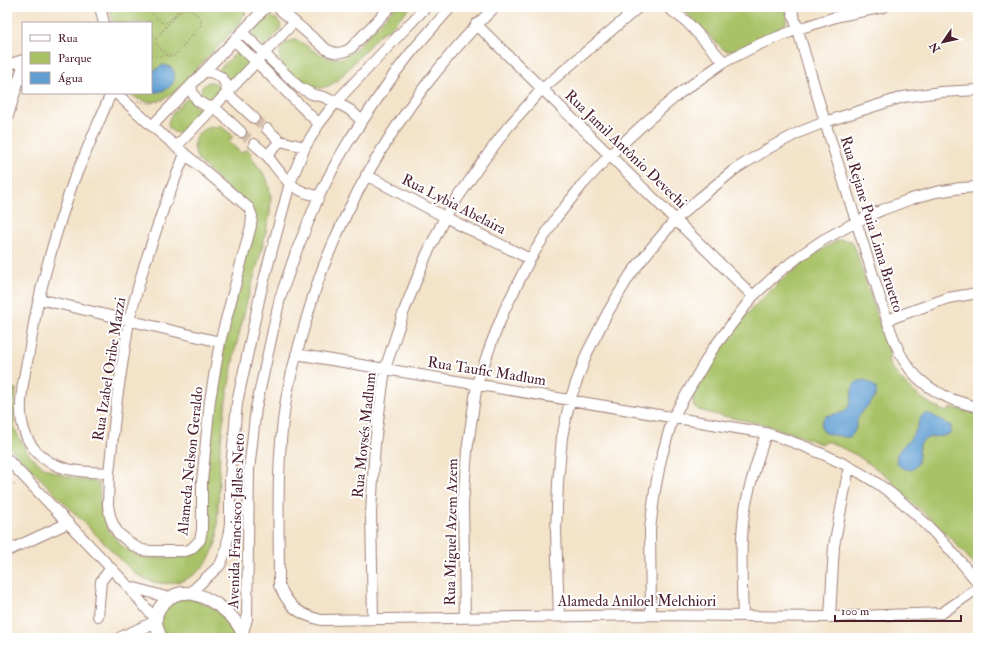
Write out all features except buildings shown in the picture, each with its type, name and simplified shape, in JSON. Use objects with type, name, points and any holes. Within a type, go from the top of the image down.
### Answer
[{"type":"main road","points":[[161,638],[157,628],[157,611],[169,598],[177,594],[189,594],[210,600],[234,619],[244,635]]},
{"type":"main road","points":[[121,638],[156,620]]},
{"type":"street","points":[[100,7],[104,22]]},
{"type":"street","points":[[152,126],[266,7]]},
{"type":"street","points":[[277,7],[326,49],[331,52],[338,53],[343,53],[350,49],[390,7]]},
{"type":"street","name":"Avenida Francisco Jalles Neto","points":[[189,594],[220,565],[226,551],[230,524],[230,480],[236,403],[260,291],[290,183],[305,148],[319,124],[335,103],[426,7]]},
{"type":"street","name":"Avenida Francisco Jalles Neto","points":[[244,635],[247,619],[249,470],[256,408],[280,298],[296,252],[319,196],[340,155],[362,120],[395,73],[451,7]]},
{"type":"street","name":"Alameda Aniloel Melchiori","points":[[495,7],[476,24],[440,67],[388,138],[366,175],[343,221],[327,258],[296,354],[285,405],[279,460],[279,585],[284,596],[300,613],[311,618],[321,620],[651,615],[830,617],[942,613],[978,588]]},
{"type":"street","name":"Rua Moysés Madlum","points":[[373,619],[371,513],[375,443],[385,369],[404,311],[426,256],[445,217],[508,127],[542,89],[639,7]]},
{"type":"street","points":[[667,7],[687,22],[724,62]]},
{"type":"street","name":"Rua Rejane Puia Lima Bruetto","points":[[792,7],[825,122],[886,320],[897,348],[917,378],[932,389],[950,399],[978,407]]},
{"type":"street","name":"Rua Miguel Azem Azem","points":[[465,618],[463,504],[467,451],[477,384],[504,311],[530,259],[556,218],[583,184],[610,155],[680,93],[724,62],[760,44],[798,29],[839,16],[879,7]]},
{"type":"street","points":[[176,147],[294,22]]},
{"type":"street","name":"Rua Jamil Antônio Devechi","points":[[476,24],[753,296]]},
{"type":"street","points":[[242,32],[299,87],[350,110],[362,120]]},
{"type":"street","points":[[234,40],[319,124]]},
{"type":"street","points":[[7,65],[22,60]]},
{"type":"street","points":[[7,119],[22,69]]},
{"type":"street","points":[[205,71],[213,73],[221,78],[226,84],[227,93],[254,118]]},
{"type":"street","points":[[191,85],[193,94],[198,101],[206,106],[214,107],[241,132]]},
{"type":"street","points":[[558,616],[556,531],[558,483],[562,437],[570,400],[587,353],[608,312],[630,275],[652,247],[676,219],[734,170],[771,147],[800,132],[825,122],[903,97],[941,92],[978,90]]},
{"type":"street","points":[[109,473],[77,471],[58,467],[44,459],[36,451],[26,435],[23,427],[21,412],[22,392],[39,300],[51,250],[74,181],[111,94]]},
{"type":"street","points":[[117,94],[185,154]]},
{"type":"street","points":[[267,129],[280,141],[305,148]]},
{"type":"street","points":[[267,156],[280,141]]},
{"type":"street","points":[[254,144],[267,156],[282,176],[290,183],[303,192],[319,196]]},
{"type":"street","name":"Alameda Nelson Geraldo","points":[[150,551],[184,551],[191,549],[200,540],[202,530],[202,482],[210,400],[220,342],[251,226],[252,216],[249,208],[185,154]]},
{"type":"street","name":"Rua Izabel Oribe Mazzi","points":[[150,551],[134,546],[118,533],[113,524],[108,505],[109,473],[117,398],[129,320],[149,251],[164,207],[185,154]]},
{"type":"street","name":"Rua Lybia Abelaira","points":[[366,175],[445,217],[530,259]]},
{"type":"street","points":[[651,615],[650,529],[659,467],[673,417],[712,350],[753,296],[779,272],[801,255],[823,240],[856,222],[911,199],[936,192],[978,187]]},
{"type":"street","points":[[886,320],[948,298],[978,293]]},
{"type":"street","points":[[39,300],[220,342]]},
{"type":"street","name":"Rua Taufic Madlum","points":[[296,354],[766,433],[819,453],[849,467],[876,483],[902,502],[931,529],[978,583]]},
{"type":"street","points":[[743,616],[743,522],[751,485],[766,433]]},
{"type":"street","points":[[7,459],[128,586],[156,620]]},
{"type":"street","points":[[830,617],[834,546],[849,467]]},
{"type":"street","points":[[7,551],[68,523]]},
{"type":"street","points":[[98,616],[101,581],[111,568]]},
{"type":"street","points":[[128,586],[169,598]]},
{"type":"path","points":[[150,7],[150,12],[162,22],[167,23],[182,7]]},
{"type":"path","points":[[152,56],[168,56],[174,56],[201,25],[201,19],[188,7],[182,9],[156,38],[156,44],[168,56]]},
{"type":"path","points":[[243,20],[247,7]]},
{"type":"path","points":[[158,56],[161,53],[161,49]]},
{"type":"path","points":[[137,100],[153,104],[162,102]]},
{"type":"path","points":[[7,488],[16,484]]},
{"type":"green space","points":[[109,7],[246,7],[238,25],[175,92],[163,99],[152,102],[146,102],[130,94],[152,94],[152,22],[113,22]]},
{"type":"green space","points":[[395,7],[411,7],[388,30],[381,33],[339,79],[326,87],[318,88],[304,83],[302,85],[284,68],[281,63],[280,53],[282,47],[293,40],[300,42],[324,56],[335,59],[341,58],[354,50]]},
{"type":"green space","points":[[680,7],[784,7],[786,22],[779,30],[734,50],[727,51],[723,49]]},
{"type":"green space","points":[[271,17],[279,22],[280,30],[266,46],[263,46],[253,38],[253,35],[261,22]]},
{"type":"green space","points":[[236,53],[243,53],[249,61],[249,65],[233,85],[226,76],[217,71]]},
{"type":"green space","points":[[208,82],[216,83],[221,91],[221,94],[211,102],[204,100],[201,94],[202,87]]},
{"type":"green space","points":[[189,97],[195,106],[204,111],[185,131],[178,133],[174,132],[169,127],[168,122],[177,108]]},
{"type":"green space","points":[[220,126],[233,136],[229,142],[241,153],[247,149],[252,154],[250,156],[267,179],[271,196],[270,214],[235,351],[226,401],[220,449],[217,538],[214,549],[203,567],[186,579],[176,582],[154,582],[143,578],[132,571],[7,445],[7,388],[16,389],[14,417],[15,426],[18,436],[27,452],[44,467],[54,472],[64,476],[99,483],[100,501],[107,528],[121,545],[139,556],[150,558],[185,557],[198,550],[203,539],[206,482],[214,401],[224,343],[255,216],[198,160],[195,153],[194,146],[197,136],[206,129]]},
{"type":"green space","points":[[839,240],[852,241],[855,248],[882,333],[889,350],[890,365],[896,374],[923,399],[946,412],[953,408],[978,414],[978,569],[951,538],[893,487],[891,479],[858,456],[830,442],[821,444],[766,425],[698,410],[694,406],[693,396],[714,358],[726,340],[754,306],[803,263]]},
{"type":"green space","points":[[189,597],[221,611],[242,638],[164,638],[159,623],[167,604]]},
{"type":"water","points":[[163,65],[171,67],[175,77],[171,86],[162,91],[152,92],[152,70],[155,70]]},
{"type":"water","points":[[865,380],[873,385],[876,389],[876,394],[874,399],[858,418],[853,434],[847,437],[824,432],[821,426],[824,418],[826,416],[844,412],[850,403],[853,386],[857,382]]},
{"type":"water","points":[[927,413],[951,426],[951,432],[924,440],[921,443],[918,463],[915,467],[911,470],[902,468],[897,463],[897,455],[914,433],[921,417]]},
{"type":"tunnel","points":[[254,118],[267,129]]},
{"type":"tunnel","points":[[241,132],[254,144]]}]
